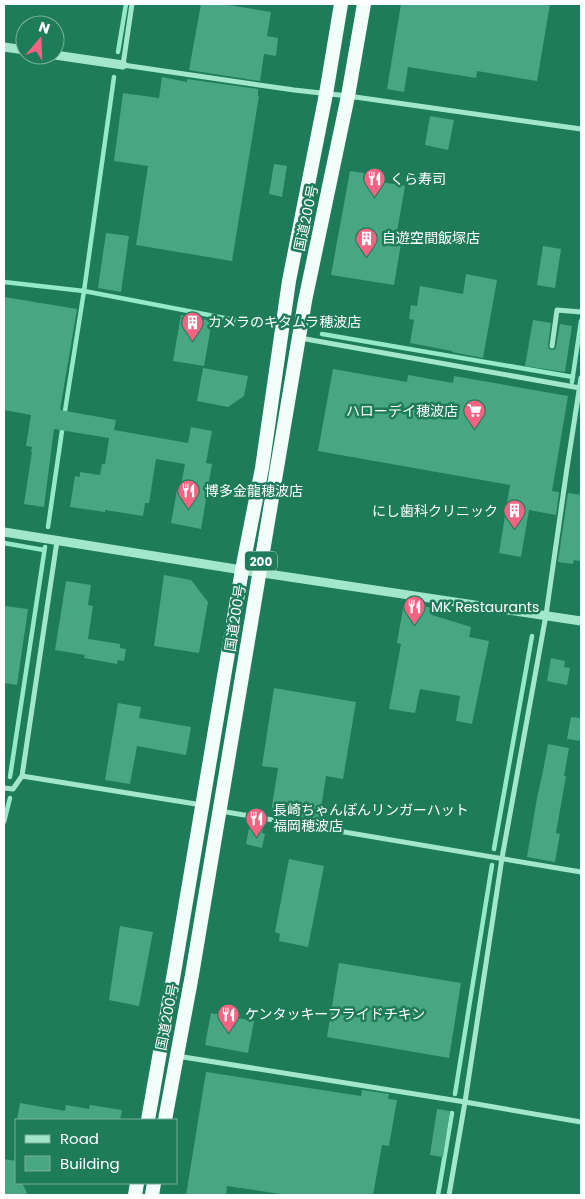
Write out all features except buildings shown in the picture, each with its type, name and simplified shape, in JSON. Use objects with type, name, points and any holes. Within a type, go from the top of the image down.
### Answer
[{"type":"highway","name":"国道200号","points":[[148,1119],[242,570],[262,468],[289,281],[326,94],[341,4]]},
{"type":"highway","name":"国道200号","points":[[165,1119],[192,975],[307,290],[348,96],[364,4]]},
{"type":"street","points":[[123,65],[132,4]]},
{"type":"street","points":[[65,56],[581,129]]},
{"type":"street","points":[[552,346],[557,310],[579,312]]},
{"type":"street","points":[[299,338],[580,388]]},
{"type":"street","points":[[449,1195],[502,858],[546,615],[581,378]]},
{"type":"street","points":[[4,532],[581,621]]},
{"type":"street","points":[[4,788],[12,789],[22,776],[57,541]]},
{"type":"street","points":[[22,776],[203,805]]},
{"type":"street","points":[[220,811],[581,872]]},
{"type":"street","points":[[176,1056],[581,1122]]},
{"type":"waterway","points":[[118,52],[126,4]]},
{"type":"waterway","points":[[4,282],[84,291],[114,77]]},
{"type":"waterway","points":[[64,417],[84,291],[261,325]]},
{"type":"waterway","points":[[572,382],[581,321]]},
{"type":"waterway","points":[[322,334],[573,377]]},
{"type":"waterway","points":[[48,527],[63,424]]},
{"type":"waterway","points":[[4,543],[44,550]]},
{"type":"waterway","points":[[10,777],[45,547]]},
{"type":"waterway","points":[[494,849],[532,636]]},
{"type":"waterway","points":[[4,822],[10,798]]},
{"type":"waterway","points":[[455,1094],[492,865]]},
{"type":"waterway","points":[[438,1195],[452,1113]]},
{"type":"place","name":"くら寿司","points":[[374,198]]},
{"type":"place","name":"自遊空間飯塚店","points":[[366,257]]},
{"type":"place","name":"カメラのキタムラ穂波店","points":[[192,341]]},
{"type":"place","name":"ハローデイ穂波店","points":[[474,430]]},
{"type":"place","name":"博多金龍穂波店","points":[[189,510]]},
{"type":"place","name":"にし歯科クリニック","points":[[514,530]]},
{"type":"place","name":"MK Restaurants","points":[[415,626]]},
{"type":"place","name":"長崎ちゃんぽんリンガーハット 福岡穂波店","points":[[257,837]]},
{"type":"place","name":"ケンタッキーフライドチキン","points":[[229,1033]]}]
